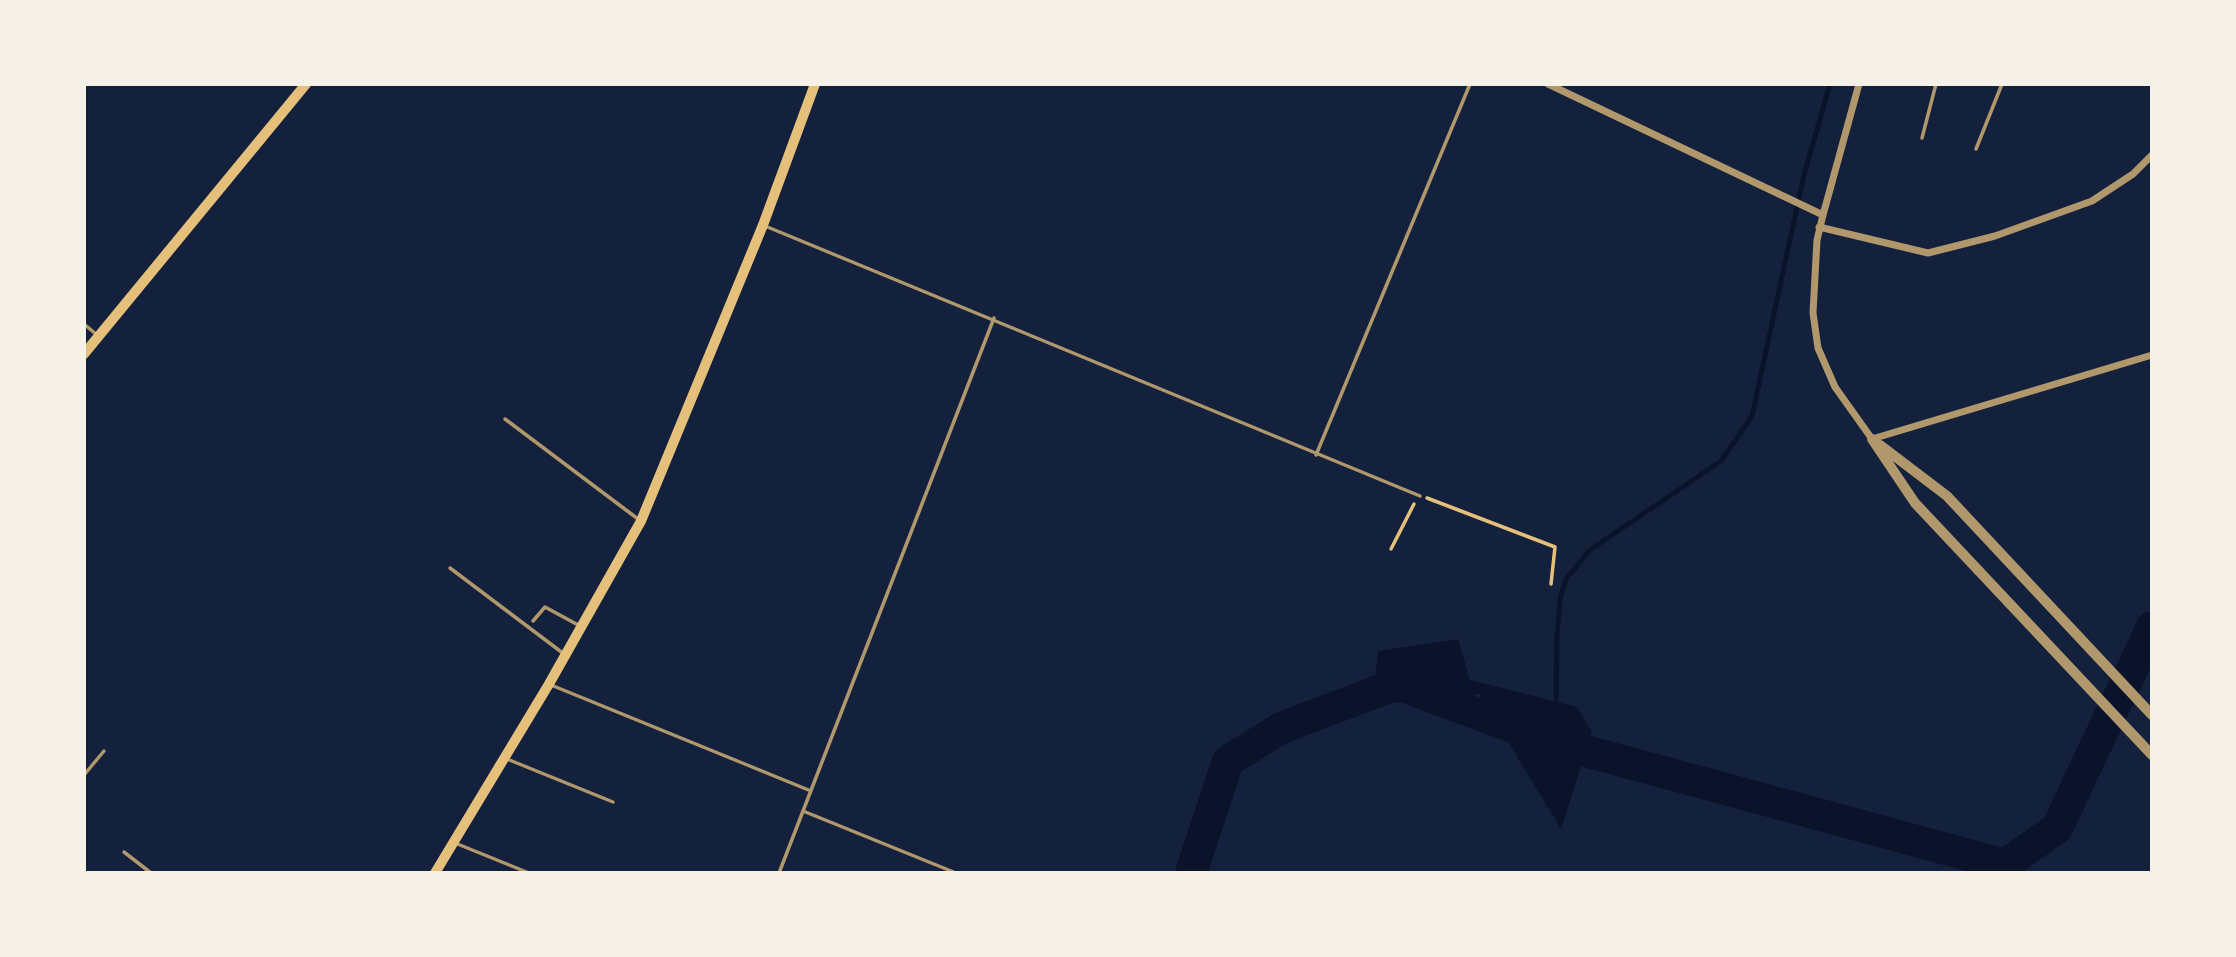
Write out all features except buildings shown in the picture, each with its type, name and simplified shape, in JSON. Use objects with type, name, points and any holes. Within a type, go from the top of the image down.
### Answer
[{"type":"main road","points":[[84,354],[306,84]]},
{"type":"main road","points":[[435,873],[506,758],[641,521],[763,225],[815,84]]},
{"type":"street","points":[[1548,84],[1823,215]]},
{"type":"street","points":[[1860,84],[1819,227],[1813,313],[1818,348],[1835,387],[1915,503],[2152,754]]},
{"type":"street","points":[[1819,227],[1928,253],[1996,236],[2092,201],[2133,174],[2152,155]]},
{"type":"street","points":[[1872,439],[2152,355]]},
{"type":"street","points":[[1872,439],[1947,495],[2152,715]]},
{"type":"lane","points":[[1316,455],[1470,84]]},
{"type":"lane","points":[[1922,138],[1936,84]]},
{"type":"lane","points":[[1976,149],[2002,84]]},
{"type":"lane","points":[[763,225],[994,318],[1316,455],[1420,496]]},
{"type":"lane","points":[[779,873],[994,318]]},
{"type":"lane","points":[[84,324],[98,336]]},
{"type":"lane","points":[[505,419],[641,521]]},
{"type":"lane","points":[[450,568],[566,655]]},
{"type":"lane","points":[[533,621],[545,607],[582,627]]},
{"type":"lane","points":[[549,684],[811,791]]},
{"type":"lane","points":[[84,775],[104,751]]},
{"type":"lane","points":[[506,758],[613,802]]},
{"type":"lane","points":[[803,811],[956,873]]},
{"type":"lane","points":[[453,843],[529,873]]},
{"type":"lane","points":[[124,852],[150,873]]},
{"type":"path","points":[[1391,549],[1420,496],[1555,547],[1551,584]]},
{"type":"water","points":[[1458,639],[1470,680],[1577,707],[1592,732],[1561,829],[1479,694],[1372,705],[1378,651]]},
{"type":"waterway","points":[[1556,708],[1557,637],[1560,599],[1566,579],[1590,550],[1721,461],[1752,416],[1804,175],[1830,84]]},
{"type":"waterway","points":[[1191,873],[1228,761],[1281,728],[1397,684],[1556,743],[2005,865],[2057,828],[2152,627]]}]
